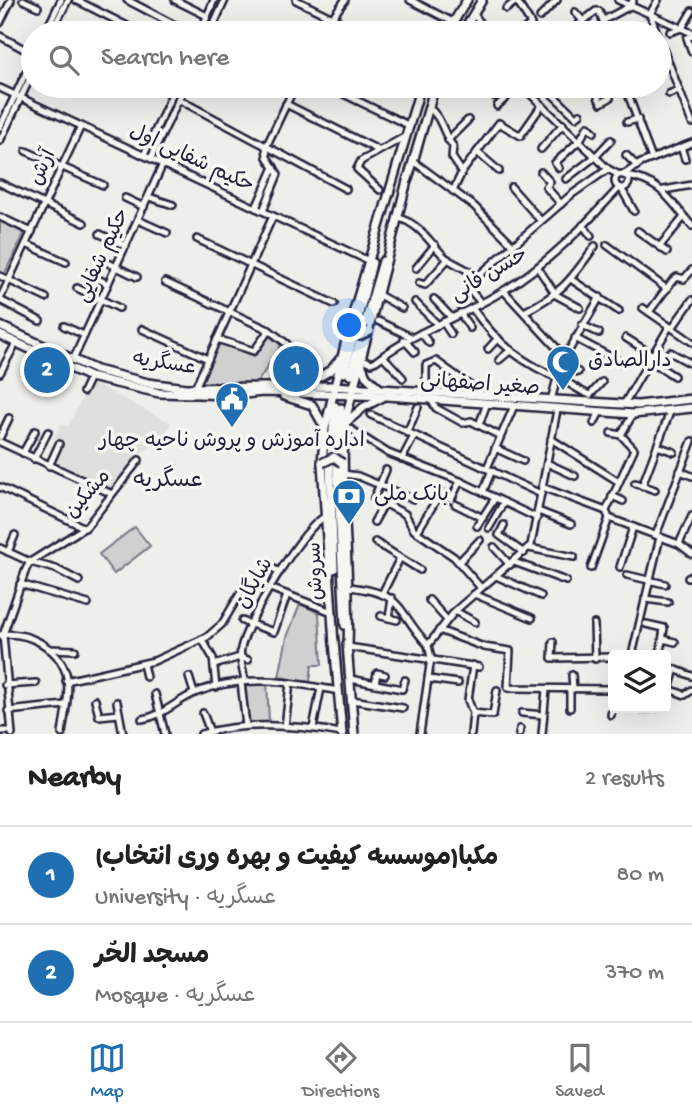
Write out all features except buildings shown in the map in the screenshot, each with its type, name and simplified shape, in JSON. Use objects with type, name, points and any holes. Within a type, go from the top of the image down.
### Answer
[{"type":"main road","points":[[454,21],[467,0]]},
{"type":"main road","points":[[470,21],[482,0]]},
{"type":"main road","points":[[334,643],[323,463],[325,428],[350,324],[417,98]]},
{"type":"main road","points":[[389,191],[347,374],[431,98]]},
{"type":"main road","points":[[354,734],[348,647],[350,587],[342,463],[344,425],[408,177]]},
{"type":"main road","points":[[350,324],[354,334],[365,335],[370,331]]},
{"type":"main road","name":"عسگریه","points":[[0,326],[96,370],[148,383],[195,388],[304,386],[332,391]]},
{"type":"main road","name":"عسگریه","points":[[0,335],[90,377],[159,393],[235,395],[332,391]]},
{"type":"main road","points":[[304,386],[331,370],[342,356]]},
{"type":"main road","points":[[344,425],[364,407],[386,393],[372,383],[360,359]]},
{"type":"main road","name":"صغیر اصفهانی","points":[[332,391],[386,393],[557,410],[633,414],[692,408]]},
{"type":"main road","points":[[263,392],[313,405],[325,428]]},
{"type":"main road","name":"صغیر اصفهانی","points":[[429,397],[484,396],[624,404],[692,399]]},
{"type":"main road","points":[[555,400],[557,410]]},
{"type":"main road","name":"سروش","points":[[342,733],[334,643],[330,467],[338,407],[337,466],[343,609],[348,647]]},
{"type":"main road","points":[[323,463],[334,457],[342,463]]},
{"type":"street","points":[[0,23],[11,0]]},
{"type":"street","points":[[23,0],[38,7]]},
{"type":"street","points":[[53,21],[61,0]]},
{"type":"street","points":[[55,21],[68,0]]},
{"type":"street","points":[[76,0],[117,21]]},
{"type":"street","points":[[127,0],[167,21]]},
{"type":"street","points":[[175,0],[207,16]]},
{"type":"street","points":[[205,21],[214,0]]},
{"type":"street","points":[[216,21],[225,0]]},
{"type":"street","points":[[296,0],[337,21]]},
{"type":"street","points":[[312,8],[318,0]]},
{"type":"street","points":[[331,18],[345,0]]},
{"type":"street","points":[[410,0],[451,21]]},
{"type":"street","points":[[506,9],[516,0],[529,21]]},
{"type":"street","points":[[540,17],[557,0]]},
{"type":"street","points":[[618,0],[631,3],[666,21]]},
{"type":"street","points":[[652,21],[650,14],[658,0]]},
{"type":"street","points":[[585,21],[599,11],[604,20],[631,3]]},
{"type":"street","points":[[671,32],[682,28],[692,11]]},
{"type":"street","points":[[575,12],[583,21]]},
{"type":"street","points":[[474,14],[479,21]]},
{"type":"street","points":[[671,23],[692,35],[687,38],[692,52]]},
{"type":"street","points":[[0,36],[21,49]]},
{"type":"street","points":[[671,70],[692,123]]},
{"type":"street","name":"حکیم شفایی اول","points":[[0,88],[19,96]]},
{"type":"street","points":[[671,93],[679,90]]},
{"type":"street","points":[[0,127],[21,92]]},
{"type":"street","points":[[0,141],[19,96]]},
{"type":"street","name":"حکیم شفایی اول","points":[[23,98],[369,261]]},
{"type":"street","points":[[148,157],[148,148],[170,98]]},
{"type":"street","points":[[263,211],[278,174],[266,147],[289,98]]},
{"type":"street","points":[[352,98],[410,126]]},
{"type":"street","points":[[497,106],[507,98]]},
{"type":"street","points":[[534,98],[608,169],[639,178],[664,190],[692,226]]},
{"type":"street","points":[[556,98],[576,117],[580,114]]},
{"type":"street","points":[[630,98],[652,159]]},
{"type":"street","points":[[148,157],[155,150],[178,99],[247,133],[266,147],[346,189]]},
{"type":"street","points":[[550,112],[560,103]]},
{"type":"street","points":[[286,104],[378,150]]},
{"type":"street","points":[[453,191],[462,172],[499,123],[522,134],[542,105]]},
{"type":"street","points":[[428,107],[442,121],[447,140],[453,146],[452,157],[462,172]]},
{"type":"street","points":[[447,140],[468,120]]},
{"type":"street","points":[[627,122],[638,120]]},
{"type":"street","points":[[541,149],[563,124]]},
{"type":"street","name":"آرش","points":[[0,299],[81,126]]},
{"type":"street","points":[[559,168],[555,163],[580,140],[588,126],[594,131]]},
{"type":"street","points":[[380,190],[357,169],[361,161],[407,135]]},
{"type":"street","points":[[566,179],[596,156],[611,140]]},
{"type":"street","points":[[634,211],[615,183],[637,166],[692,143]]},
{"type":"street","points":[[681,147],[685,159]]},
{"type":"street","points":[[148,148],[150,152],[155,150]]},
{"type":"street","points":[[26,151],[103,185]]},
{"type":"street","points":[[477,152],[499,171]]},
{"type":"street","points":[[626,155],[637,166]]},
{"type":"street","points":[[413,160],[474,206],[513,244]]},
{"type":"street","name":"حکیم شفایی","points":[[72,360],[163,164]]},
{"type":"street","points":[[256,208],[274,167]]},
{"type":"street","points":[[398,218],[408,221],[448,259],[463,264],[477,277],[561,204],[608,169]]},
{"type":"street","points":[[541,172],[550,182],[546,187],[561,204]]},
{"type":"street","points":[[620,188],[628,186],[623,175]]},
{"type":"street","points":[[0,183],[83,223]]},
{"type":"street","points":[[664,190],[692,185]]},
{"type":"street","points":[[511,187],[541,221]]},
{"type":"street","name":"حسن فانی","points":[[383,356],[404,340],[504,291],[538,268],[620,188]]},
{"type":"street","points":[[149,197],[173,205]]},
{"type":"street","points":[[125,198],[144,207]]},
{"type":"street","points":[[0,216],[32,232]]},
{"type":"street","points":[[195,388],[274,216]]},
{"type":"street","points":[[660,246],[684,217]]},
{"type":"street","points":[[138,220],[167,233]]},
{"type":"street","points":[[583,225],[591,236]]},
{"type":"street","points":[[638,231],[667,252]]},
{"type":"street","points":[[100,234],[126,246]]},
{"type":"street","points":[[197,239],[250,267],[334,304]]},
{"type":"street","points":[[26,244],[66,262]]},
{"type":"street","points":[[607,244],[667,289]]},
{"type":"street","points":[[416,268],[435,245]]},
{"type":"street","points":[[524,312],[556,295],[572,280],[595,246]]},
{"type":"street","points":[[418,252],[424,258]]},
{"type":"street","points":[[96,257],[137,277]]},
{"type":"street","points":[[419,283],[425,285],[448,259]]},
{"type":"street","points":[[538,268],[556,295],[580,308]]},
{"type":"street","points":[[692,270],[684,279],[677,277],[646,310],[692,342]]},
{"type":"street","points":[[88,274],[108,284]]},
{"type":"street","points":[[0,276],[46,298]]},
{"type":"street","points":[[572,280],[619,311]]},
{"type":"street","points":[[165,282],[269,330],[287,344]]},
{"type":"street","points":[[77,288],[120,308]]},
{"type":"street","points":[[471,291],[481,303]]},
{"type":"street","points":[[504,291],[563,361],[578,373]]},
{"type":"street","points":[[379,295],[402,307]]},
{"type":"street","points":[[555,400],[557,379],[563,361],[600,297]]},
{"type":"street","points":[[624,404],[690,298]]},
{"type":"street","points":[[0,299],[40,321]]},
{"type":"street","points":[[434,299],[451,317]]},
{"type":"street","points":[[415,302],[451,334]]},
{"type":"street","points":[[472,308],[498,338],[538,372],[590,395]]},
{"type":"street","points":[[460,313],[470,328]]},
{"type":"street","points":[[378,321],[411,337]]},
{"type":"street","points":[[582,325],[600,332]]},
{"type":"street","points":[[64,326],[84,335]]},
{"type":"street","points":[[142,329],[208,359]]},
{"type":"street","points":[[217,339],[254,351],[269,330]]},
{"type":"street","points":[[421,333],[429,343]]},
{"type":"street","points":[[488,349],[498,338]]},
{"type":"street","points":[[575,338],[622,363]]},
{"type":"street","points":[[626,338],[674,376]]},
{"type":"street","points":[[404,340],[415,352]]},
{"type":"street","points":[[0,373],[16,343]]},
{"type":"street","points":[[499,360],[511,350]]},
{"type":"street","points":[[670,352],[692,361]]},
{"type":"street","points":[[360,359],[371,363],[383,356],[403,378]]},
{"type":"street","points":[[484,396],[472,384],[436,361],[425,365],[423,371],[429,397],[436,408],[463,423],[479,425],[500,436]]},
{"type":"street","points":[[83,392],[90,377]]},
{"type":"street","points":[[585,402],[602,382]]},
{"type":"street","points":[[479,425],[486,406]]},
{"type":"street","points":[[483,492],[495,448],[514,406]]},
{"type":"street","points":[[407,433],[418,407]]},
{"type":"street","points":[[428,645],[455,611],[529,548],[557,410]]},
{"type":"street","points":[[594,423],[600,412]]},
{"type":"street","points":[[642,486],[670,412]]},
{"type":"street","points":[[621,435],[633,414]]},
{"type":"street","points":[[371,415],[541,491],[606,511]]},
{"type":"street","points":[[9,418],[0,440],[34,459],[112,494]]},
{"type":"street","points":[[344,425],[402,459],[537,515],[571,524]]},
{"type":"street","points":[[23,453],[35,431]]},
{"type":"street","points":[[34,459],[48,432]]},
{"type":"street","points":[[591,568],[609,518],[606,511],[634,449],[621,435],[611,433]]},
{"type":"street","points":[[402,459],[414,436]]},
{"type":"street","points":[[551,439],[619,482]]},
{"type":"street","points":[[633,650],[658,536],[692,441]]},
{"type":"street","points":[[49,466],[60,444]]},
{"type":"street","points":[[657,446],[674,452]]},
{"type":"street","points":[[495,448],[523,461]]},
{"type":"street","name":"مشکین","points":[[30,562],[85,528],[139,460]]},
{"type":"street","points":[[547,463],[575,476]]},
{"type":"street","points":[[386,470],[377,485],[374,498],[405,514],[409,525],[459,562],[481,588]]},
{"type":"street","points":[[680,471],[692,476]]},
{"type":"street","points":[[343,474],[358,476],[413,499]]},
{"type":"street","points":[[460,481],[453,502],[483,518]]},
{"type":"street","points":[[635,483],[655,491]]},
{"type":"street","points":[[0,487],[85,528]]},
{"type":"street","points":[[417,532],[441,492]]},
{"type":"street","points":[[612,496],[623,501]]},
{"type":"street","points":[[477,526],[495,498]]},
{"type":"street","points":[[489,528],[504,502]]},
{"type":"street","points":[[374,522],[384,504]]},
{"type":"street","name":"شایگان","points":[[240,657],[251,625],[270,588],[314,522],[326,516]]},
{"type":"street","points":[[679,544],[692,516]]},
{"type":"street","points":[[609,518],[679,544],[692,554]]},
{"type":"street","points":[[503,525],[499,535],[524,553]]},
{"type":"street","points":[[620,567],[633,527]]},
{"type":"street","points":[[8,552],[15,535]]},
{"type":"street","points":[[459,562],[480,540]]},
{"type":"street","points":[[375,542],[420,570]]},
{"type":"street","points":[[494,547],[512,563],[566,580]]},
{"type":"street","points":[[0,548],[30,562],[56,569],[79,581]]},
{"type":"street","points":[[529,548],[574,557]]},
{"type":"street","points":[[382,594],[400,558]]},
{"type":"street","points":[[0,731],[11,732],[4,703],[1,635],[30,562]]},
{"type":"street","points":[[270,566],[280,572]]},
{"type":"street","points":[[627,575],[665,584]]},
{"type":"street","points":[[496,576],[541,596]]},
{"type":"street","points":[[20,584],[88,604]]},
{"type":"street","points":[[66,681],[143,664],[165,657],[202,639],[222,624],[244,587]]},
{"type":"street","points":[[350,587],[392,598],[400,604],[428,645],[431,658],[420,734]]},
{"type":"street","points":[[270,588],[332,612]]},
{"type":"street","points":[[242,621],[274,632],[287,594]]},
{"type":"street","points":[[474,594],[532,618]]},
{"type":"street","points":[[389,618],[392,598]]},
{"type":"street","points":[[252,599],[262,603]]},
{"type":"street","points":[[645,599],[668,602]]},
{"type":"street","points":[[429,600],[447,620]]},
{"type":"street","points":[[0,608],[9,612]]},
{"type":"street","points":[[455,611],[475,622]]},
{"type":"street","points":[[381,616],[397,620]]},
{"type":"street","points":[[594,624],[596,659]]},
{"type":"street","points":[[646,624],[664,628],[661,650]]},
{"type":"street","points":[[439,630],[484,647],[510,651],[508,688],[608,690]]},
{"type":"street","points":[[1,635],[22,634],[49,649],[66,673],[62,734]]},
{"type":"street","points":[[202,639],[207,644],[214,665],[216,687]]},
{"type":"street","points":[[663,639],[675,642]]},
{"type":"street","points":[[553,642],[552,658],[608,658]]},
{"type":"street","points":[[185,646],[186,656]]},
{"type":"street","points":[[348,647],[476,666],[468,700],[473,713],[471,734]]},
{"type":"street","points":[[49,649],[75,650]]},
{"type":"street","points":[[165,657],[166,667]]},
{"type":"street","points":[[214,665],[240,657],[248,660]]},
{"type":"street","points":[[240,657],[246,726]]},
{"type":"street","points":[[143,664],[146,677]]},
{"type":"street","points":[[671,668],[692,676]]},
{"type":"street","points":[[499,670],[509,669]]},
{"type":"street","points":[[671,679],[675,669]]},
{"type":"street","points":[[105,673],[106,681]]},
{"type":"street","points":[[375,684],[377,673],[384,675]]},
{"type":"street","points":[[570,708],[572,675]]},
{"type":"street","points":[[189,677],[194,693]]},
{"type":"street","points":[[350,679],[402,689],[405,680]]},
{"type":"street","points":[[429,679],[458,683]]},
{"type":"street","points":[[142,719],[160,714],[194,693],[243,681],[290,683],[339,691]]},
{"type":"street","points":[[280,729],[290,683]]},
{"type":"street","points":[[5,685],[36,684]]},
{"type":"street","points":[[313,728],[321,688]]},
{"type":"street","points":[[473,713],[493,715],[497,690]]},
{"type":"street","points":[[542,734],[546,690]]},
{"type":"street","points":[[671,690],[685,695],[692,690]]},
{"type":"street","points":[[155,694],[166,734]]},
{"type":"street","points":[[95,700],[99,716],[119,714]]},
{"type":"street","points":[[352,701],[403,708]]},
{"type":"street","points":[[117,702],[123,734]]},
{"type":"street","points":[[545,704],[553,704]]},
{"type":"street","points":[[8,711],[65,705]]},
{"type":"street","points":[[203,713],[212,732]]},
{"type":"street","points":[[522,713],[543,715]]},
{"type":"street","points":[[543,724],[553,724]]},
{"type":"street","points":[[201,734],[237,731],[246,726],[313,728],[342,733]]},
{"type":"shaded area","points":[[0,221],[24,233],[4,275],[0,273]]},
{"type":"shaded area","points":[[269,336],[281,345],[257,383],[200,385],[219,342],[254,356]]},
{"type":"shaded area","points":[[91,382],[171,423],[167,432],[171,434],[135,457],[111,491],[53,464],[63,442],[54,439],[60,424],[68,426]]},
{"type":"shaded area","points":[[135,527],[150,546],[114,574],[99,554]]},
{"type":"shaded area","points":[[300,604],[319,613],[322,665],[312,665],[310,682],[279,677],[287,637]]},
{"type":"shaded area","points":[[267,682],[269,722],[249,723],[245,688],[248,685]]},
{"type":"tunnel","points":[[335,406],[344,373]]},
{"type":"tunnel","points":[[341,408],[350,375]]},
{"type":"place","name":"مکبا(موسسه کیفیت و بهره وری انتخاب)","points":[[296,369]]},
{"type":"place","name":"مسجد الحُر","points":[[47,370]]},
{"type":"place","name":"دارالصادق","points":[[563,392]]},
{"type":"place","name":"اداره آموزش و پروش ناحیه چهار","points":[[232,429]]},
{"type":"place","name":"بانک ملی","points":[[349,526]]},
{"type":"district","name":"عسگریه","points":[[168,481]]}]
